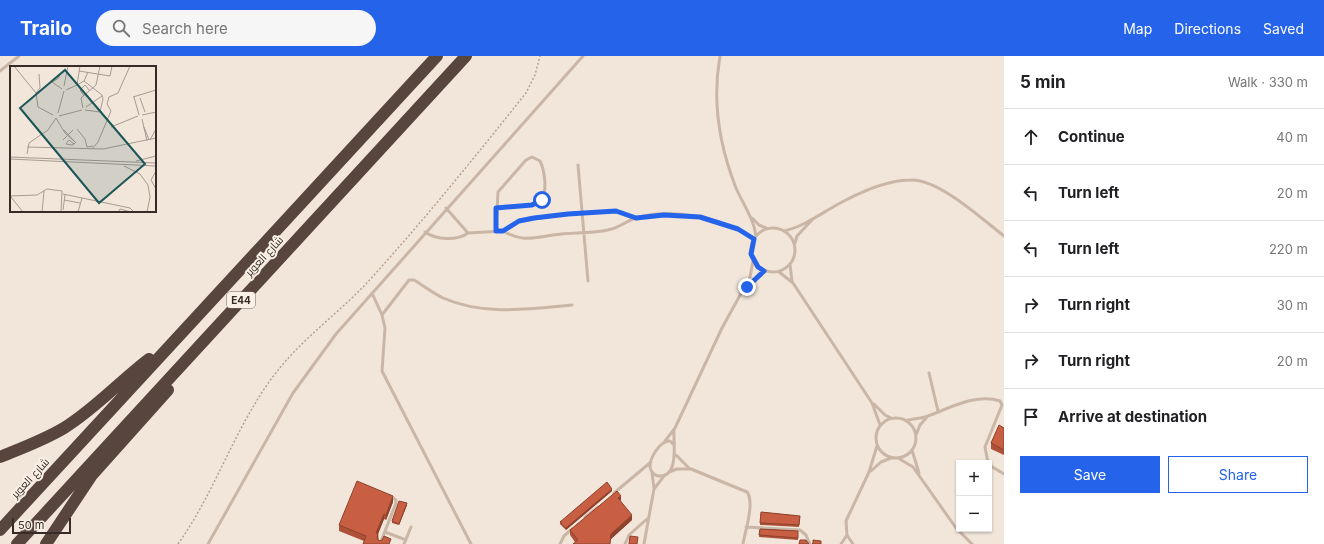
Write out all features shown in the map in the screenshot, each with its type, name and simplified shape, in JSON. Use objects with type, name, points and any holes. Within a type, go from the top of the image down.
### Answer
[{"type":"highway","name":"شارع العوير","points":[[0,530],[437,56]]},
{"type":"highway","name":"شارع العوير","points":[[17,544],[466,56]]},
{"type":"highway","points":[[0,457],[32,445],[64,428],[93,408],[119,383],[177,338]]},
{"type":"highway","points":[[46,544],[92,475],[167,392],[188,358]]},
{"type":"lane","points":[[0,71],[19,56]]},
{"type":"lane","points":[[208,544],[293,393],[336,334],[446,208],[583,56]]},
{"type":"lane","points":[[644,544],[654,489],[651,462],[657,448],[665,441],[675,428],[706,361],[752,272],[753,261],[751,247],[755,237],[754,224],[746,210],[730,170],[719,134],[717,71],[720,56]]},
{"type":"lane","points":[[496,208],[532,205],[542,200],[545,194],[543,166],[537,158],[526,160],[502,186],[496,198],[496,208],[496,231]]},
{"type":"lane","points":[[578,165],[588,281]]},
{"type":"lane","points":[[784,231],[798,227],[845,200],[885,185],[911,180],[924,181],[939,188],[1004,236]]},
{"type":"lane","points":[[446,208],[458,224],[468,233]]},
{"type":"lane","points":[[746,210],[756,223],[768,229]]},
{"type":"lane","points":[[503,231],[519,221],[582,212],[616,211],[636,218],[664,215],[700,217],[738,229],[755,237]]},
{"type":"lane","points":[[817,217],[799,233],[795,243],[794,258],[791,264],[790,275],[793,283],[872,403],[880,425]]},
{"type":"lane","points":[[425,232],[436,238],[464,236],[468,233],[503,231],[512,236],[529,239],[554,234],[607,230],[623,226],[636,218]]},
{"type":"lane","points":[[755,237],[768,229],[779,228],[791,237],[795,243]]},
{"type":"lane","points":[[753,261],[764,271],[778,272],[793,283]]},
{"type":"lane","points":[[778,272],[791,264]]},
{"type":"lane","points":[[738,299],[747,287],[764,271]]},
{"type":"lane","points":[[382,315],[409,280],[414,280],[442,298],[466,306],[506,311],[572,305]]},
{"type":"lane","points":[[372,293],[382,315],[385,328],[382,371],[470,544]]},
{"type":"lane","points":[[929,374],[938,411]]},
{"type":"lane","points":[[906,421],[927,417],[938,411],[984,398],[1000,400],[1002,405],[986,447],[988,460]]},
{"type":"lane","points":[[870,472],[881,462],[893,458],[904,457],[912,450],[916,442],[914,429],[906,421],[885,415],[872,403]]},
{"type":"lane","points":[[916,435],[920,425],[927,417]]},
{"type":"lane","points":[[853,544],[847,535],[846,520],[870,472],[875,456],[877,445],[876,438],[880,425],[893,418]]},
{"type":"lane","points":[[675,428],[674,445],[676,454],[680,460],[691,469],[747,492],[750,503],[743,544]]},
{"type":"lane","points":[[665,441],[670,441],[674,445]]},
{"type":"lane","points":[[877,445],[885,455],[893,458]]},
{"type":"lane","points":[[912,450],[919,474]]},
{"type":"lane","points":[[654,489],[668,472],[676,454]]},
{"type":"lane","points":[[898,458],[906,461],[919,474],[949,519],[972,544]]},
{"type":"lane","points":[[609,497],[651,462]]},
{"type":"lane","points":[[992,466],[1004,474]]},
{"type":"lane","points":[[668,472],[677,469],[691,469]]},
{"type":"lane","points":[[651,471],[658,476],[664,476]]},
{"type":"lane","points":[[380,544],[396,503],[396,500],[386,494]]},
{"type":"lane","points":[[580,522],[603,502]]},
{"type":"lane","points":[[625,544],[629,535],[648,517]]},
{"type":"lane","points":[[560,544],[564,536],[575,526]]},
{"type":"lane","points":[[385,532],[405,542],[411,527]]},
{"type":"lane","points":[[746,527],[800,530],[806,535],[810,544]]},
{"type":"lane","points":[[841,544],[847,535]]},
{"type":"path","points":[[178,544],[195,517],[261,394],[275,374],[294,352],[364,286],[404,240],[526,93],[536,75],[540,56]]},
{"type":"building","points":[[999,425],[1004,428],[1004,450],[991,443]]},
{"type":"building","points":[[357,481],[393,496],[386,515],[384,514],[376,533],[378,534],[377,538],[379,541],[382,540],[384,536],[391,539],[389,544],[363,544],[366,536],[339,525]]},
{"type":"building","points":[[607,482],[612,489],[565,528],[560,522]]},
{"type":"building","points":[[617,491],[621,496],[618,498],[632,515],[611,534],[610,544],[573,544],[578,540],[570,530]]},
{"type":"building","points":[[399,501],[407,503],[399,524],[392,521]]},
{"type":"building","points":[[761,512],[800,516],[799,525],[760,523]]},
{"type":"building","points":[[760,529],[798,531],[798,538],[759,535]]},
{"type":"building","points":[[630,536],[638,537],[637,544],[629,544]]},
{"type":"building","points":[[800,540],[806,540],[809,544],[799,544]]},
{"type":"building","points":[[813,540],[821,541],[821,544],[812,544]]},
{"type":"route","points":[[542,200],[538,204],[496,208],[496,231],[503,231],[519,221],[534,218],[598,211],[616,211],[636,218],[664,215],[700,217],[723,223],[738,229],[754,239],[751,247],[753,261],[764,271],[761,272],[747,287]]}]
